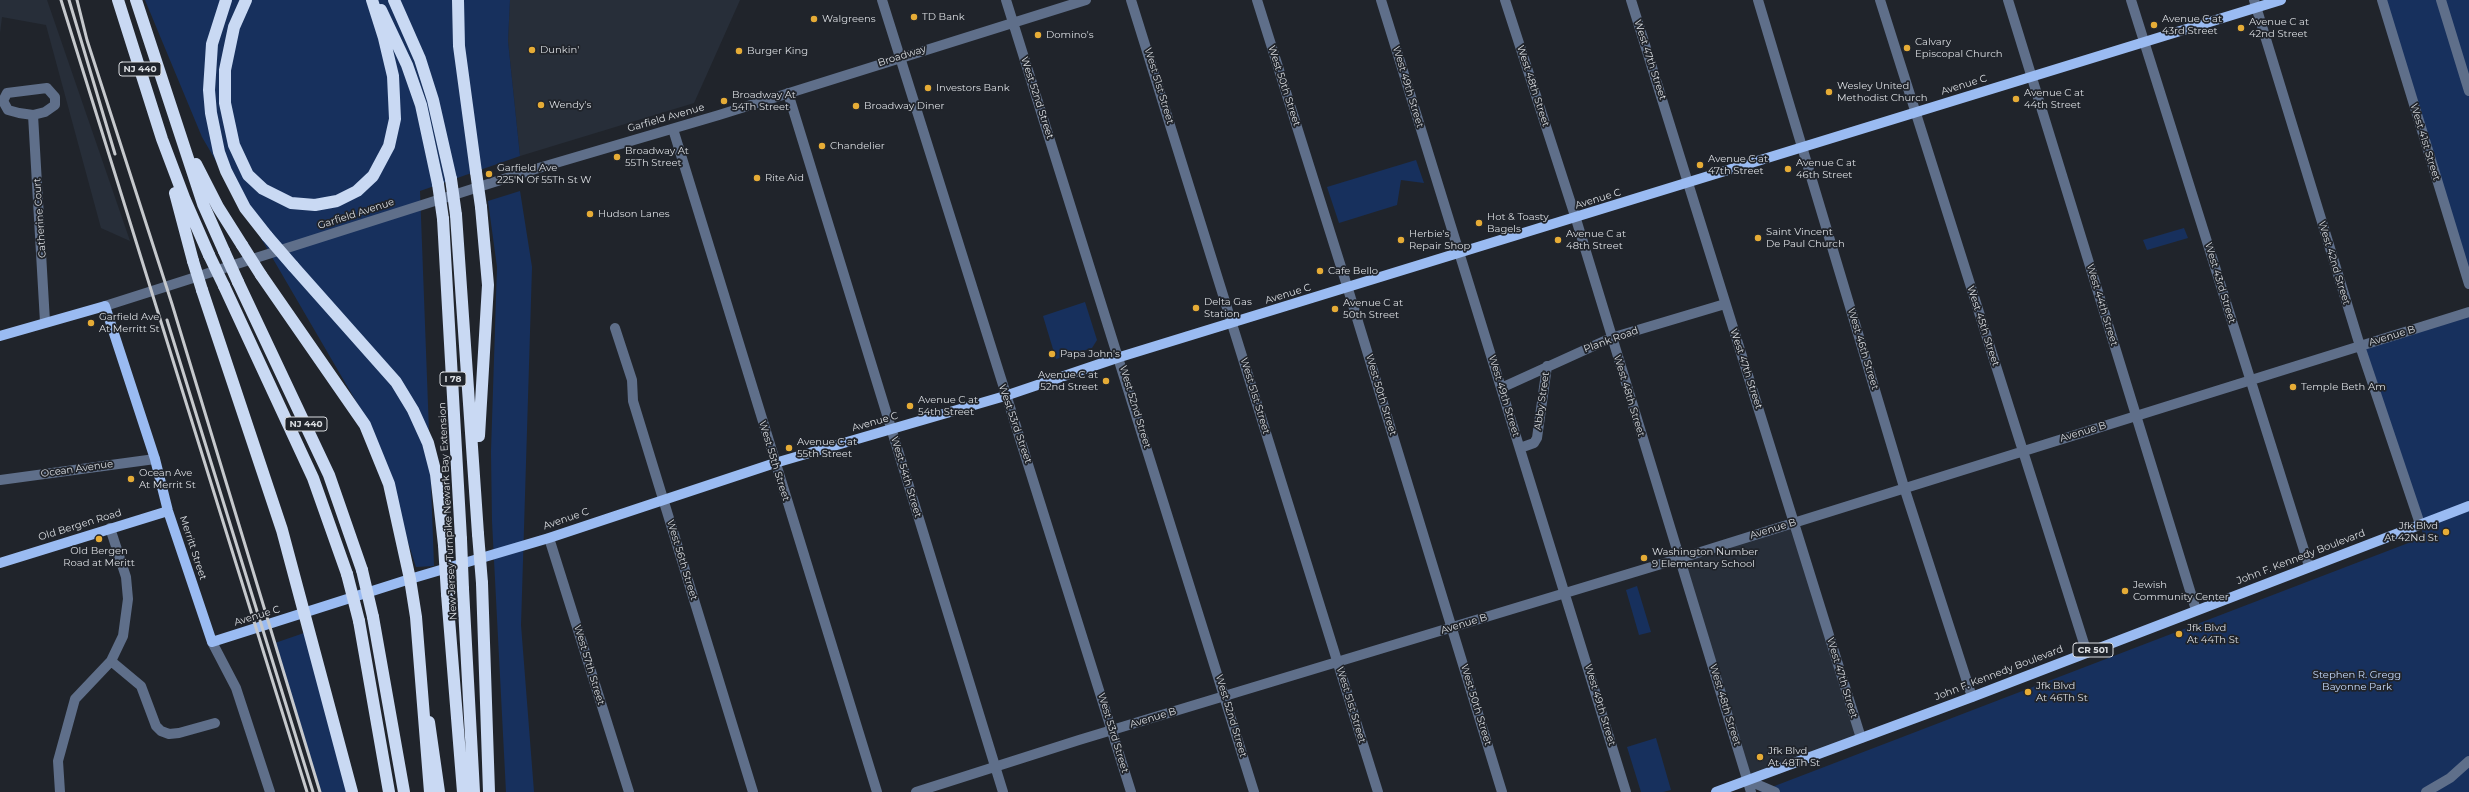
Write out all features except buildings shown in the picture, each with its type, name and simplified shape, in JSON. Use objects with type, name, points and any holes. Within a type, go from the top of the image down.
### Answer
[{"type":"highway","name":"NJ 440","points":[[118,0],[162,139],[185,200],[313,478],[347,574],[359,620],[389,792]]},
{"type":"highway","name":"NJ 440","points":[[136,0],[203,204],[329,475],[362,570],[374,617],[404,792]]},
{"type":"highway","points":[[226,0],[218,20],[210,62],[211,113],[219,152],[226,172],[245,208],[267,236],[386,369],[413,410],[428,443],[436,474],[444,545],[463,792]]},
{"type":"highway","points":[[246,0],[234,27],[225,70],[225,103],[234,145],[248,174],[263,189],[291,203],[315,205],[338,201],[357,191],[373,176],[389,146],[395,119],[392,76],[386,44],[372,0]]},
{"type":"highway","name":"New Jersey Turnpike Newark Bay Extension","points":[[376,0],[407,65],[421,105],[438,184],[443,219],[447,261],[474,792]]},
{"type":"highway","name":"I 78","points":[[394,0],[414,46],[433,100],[452,180],[456,215],[482,583],[489,792]]},
{"type":"highway","points":[[458,0],[459,46],[481,207],[488,285],[479,468],[475,476]]},
{"type":"highway","points":[[178,131],[218,207],[261,275],[365,425],[389,484],[410,578],[424,700],[432,735],[439,792]]},
{"type":"highway","points":[[162,139],[193,261],[260,461],[305,613],[352,792]]},
{"type":"highway","points":[[424,700],[424,738],[430,792]]},
{"type":"main road","name":"Avenue C","points":[[212,642],[410,578],[549,538],[774,463],[1005,396],[1120,357],[1576,219],[2144,42],[2255,4],[2280,0]]},
{"type":"main road","name":"Garfield Avenue","points":[[0,336],[105,306]]},
{"type":"main road","name":"Merritt Street","points":[[105,306],[155,459],[168,511],[212,642]]},
{"type":"main road","name":"John F. Kennedy Boulevard","points":[[1716,792],[1972,697],[2309,566],[2469,506]]},
{"type":"main road","name":"Old Bergen Road","points":[[0,563],[168,511]]},
{"type":"street","name":"West 53rd Street","points":[[882,0],[1005,396],[1113,730],[1131,792]]},
{"type":"street","name":"West 52nd Street","points":[[1006,0],[1120,357],[1254,792]]},
{"type":"street","name":"Broadway","points":[[719,115],[900,57],[1086,0]]},
{"type":"street","name":"West 51st Street","points":[[1132,0],[1378,792]]},
{"type":"street","name":"West 50th Street","points":[[1256,0],[1348,289],[1502,792]]},
{"type":"street","name":"West 49th Street","points":[[1381,0],[1626,792]]},
{"type":"street","name":"West 48th Street","points":[[1505,0],[1576,219],[1611,338],[1751,792]]},
{"type":"street","name":"West 47th Street","points":[[1632,0],[1725,304],[1861,738]]},
{"type":"street","name":"West 46th Street","points":[[1758,0],[1804,148],[1904,487],[1972,697]]},
{"type":"street","name":"West 45th Street","points":[[1880,0],[2087,653]]},
{"type":"street","name":"West 44th Street","points":[[2008,0],[2196,610]]},
{"type":"street","name":"West 43rd Street","points":[[2131,0],[2309,566]]},
{"type":"street","name":"West 41st Street","points":[[2382,0],[2469,284]]},
{"type":"street","points":[[2441,0],[2469,91]]},
{"type":"street","name":"West 42nd Street","points":[[2255,4],[2360,346],[2420,524]]},
{"type":"street","points":[[47,88],[55,97],[55,105],[46,112],[33,115],[8,110],[3,101],[7,93],[47,88]]},
{"type":"street","name":"West 54th Street","points":[[788,93],[1003,792]]},
{"type":"street","name":"Catherine Court","points":[[33,115],[45,322]]},
{"type":"street","name":"Garfield Avenue","points":[[105,306],[532,170],[660,131],[674,129],[719,115]]},
{"type":"street","name":"West 55th Street","points":[[674,129],[774,463],[877,792]]},
{"type":"street","name":"Plank Road","points":[[1501,388],[1611,338],[1725,304]]},
{"type":"street","name":"Avenue B","points":[[916,792],[1224,696],[1565,594],[2469,312]]},
{"type":"street","name":"West 56th Street","points":[[615,328],[632,380],[633,401],[753,792]]},
{"type":"street","name":"Abby Street","points":[[1520,448],[1534,443],[1537,438],[1547,366]]},
{"type":"street","name":"Ocean Avenue","points":[[0,480],[155,459]]},
{"type":"street","points":[[60,792],[58,761],[75,699],[111,661],[123,636],[128,599],[126,577],[110,528]]},
{"type":"street","name":"West 57th Street","points":[[549,538],[629,792]]},
{"type":"street","name":"Merritt Street","points":[[212,642],[236,688],[270,792]]},
{"type":"street","points":[[111,661],[141,686],[156,726],[161,731],[169,734],[179,733],[216,723]]},
{"type":"street","points":[[2426,792],[2450,778],[2469,761]]},
{"type":"street","points":[[1747,780],[1775,792]]},
{"type":"shaded area","points":[[0,0],[47,0],[130,241],[101,228],[46,25],[2,17],[0,33]]},
{"type":"shaded area","points":[[510,0],[740,0],[694,103],[520,156],[508,41]]},
{"type":"shaded area","points":[[1794,522],[1861,738],[1747,780],[1679,558]]},
{"type":"green space","points":[[145,0],[510,0],[508,41],[520,156],[420,191],[434,566],[416,567],[371,427],[202,137]]},
{"type":"green space","points":[[2381,0],[2469,0],[2469,285]]},
{"type":"green space","points":[[1416,160],[1424,183],[1401,180],[1397,205],[1339,223],[1327,187]]},
{"type":"green space","points":[[520,191],[532,267],[521,625],[534,792],[506,792],[492,521],[491,452],[497,267],[488,201]]},
{"type":"green space","points":[[2184,228],[2188,238],[2147,250],[2143,240]]},
{"type":"green space","points":[[1085,302],[1097,340],[1092,348],[1056,359],[1043,316]]},
{"type":"green space","name":"Stephen R. Gregg Bayonne Park","points":[[2469,312],[2469,792],[1759,792],[2424,537],[2364,345]]},
{"type":"green space","points":[[1637,586],[1651,632],[1639,635],[1626,590]]},
{"type":"green space","points":[[304,633],[348,792],[321,792],[275,643]]},
{"type":"green space","points":[[1656,738],[1671,790],[1663,792],[1641,792],[1627,747]]},
{"type":"railway","points":[[61,0],[307,792]]},
{"type":"railway","points":[[69,0],[115,154]]},
{"type":"railway","points":[[77,0],[87,40],[172,304],[320,792]]},
{"type":"railway","points":[[167,320],[313,792]]},
{"type":"place","name":"TD Bank","points":[[914,17]]},
{"type":"place","name":"Walgreens","points":[[814,19]]},
{"type":"place","name":"Avenue C at 43rd Street","points":[[2154,25]]},
{"type":"place","name":"Avenue C at 42nd Street","points":[[2241,28]]},
{"type":"place","name":"Domino's","points":[[1038,35]]},
{"type":"place","name":"Calvary Episcopal Church","points":[[1907,48]]},
{"type":"place","name":"Dunkin'","points":[[532,50]]},
{"type":"place","name":"Burger King","points":[[739,51]]},
{"type":"place","name":"Investors Bank","points":[[928,88]]},
{"type":"place","name":"Wesley United Methodist Church","points":[[1829,92]]},
{"type":"place","name":"Avenue C at 44th Street","points":[[2016,99]]},
{"type":"place","name":"Broadway At 54Th Street","points":[[724,101]]},
{"type":"place","name":"Wendy's","points":[[541,105]]},
{"type":"place","name":"Broadway Diner","points":[[856,106]]},
{"type":"place","name":"Chandelier","points":[[822,146]]},
{"type":"place","name":"Broadway At 55Th Street","points":[[617,157]]},
{"type":"place","name":"Avenue C at 47th Street","points":[[1700,165]]},
{"type":"place","name":"Avenue C at 46th Street","points":[[1788,169]]},
{"type":"place","name":"Garfield Ave 225'N Of 55Th St W","points":[[489,174]]},
{"type":"place","name":"Rite Aid","points":[[757,178]]},
{"type":"place","name":"Hudson Lanes","points":[[590,214]]},
{"type":"place","name":"Hot & Toasty Bagels","points":[[1479,223]]},
{"type":"place","name":"Saint Vincent De Paul Church","points":[[1758,238]]},
{"type":"place","name":"Herbie's Repair Shop","points":[[1401,240]]},
{"type":"place","name":"Avenue C at 48th Street","points":[[1558,240]]},
{"type":"place","name":"Cafe Bello","points":[[1320,271]]},
{"type":"place","name":"Delta Gas Station","points":[[1196,308]]},
{"type":"place","name":"Avenue C at 50th Street","points":[[1335,309]]},
{"type":"place","name":"Garfield Ave At Merritt St","points":[[91,323]]},
{"type":"place","name":"Papa John's","points":[[1052,354]]},
{"type":"place","name":"Avenue C at 52nd Street","points":[[1106,381]]},
{"type":"place","name":"Temple Beth Am","points":[[2293,387]]},
{"type":"place","name":"Avenue C at 54th Street","points":[[910,406]]},
{"type":"place","name":"Avenue C at 55th Street","points":[[789,448]]},
{"type":"place","name":"Ocean Ave At Merrit St","points":[[131,479]]},
{"type":"place","name":"Jfk Blvd At 42Nd St","points":[[2446,532]]},
{"type":"place","name":"Old Bergen Road at Meritt","points":[[99,539]]},
{"type":"place","name":"Washington Number 9 Elementary School","points":[[1644,558]]},
{"type":"place","name":"Jewish Community Center","points":[[2125,591]]},
{"type":"place","name":"Jfk Blvd At 44Th St","points":[[2179,634]]},
{"type":"place","name":"Jfk Blvd At 46Th St","points":[[2028,692]]},
{"type":"place","name":"Jfk Blvd At 48Th St","points":[[1760,757]]}]
